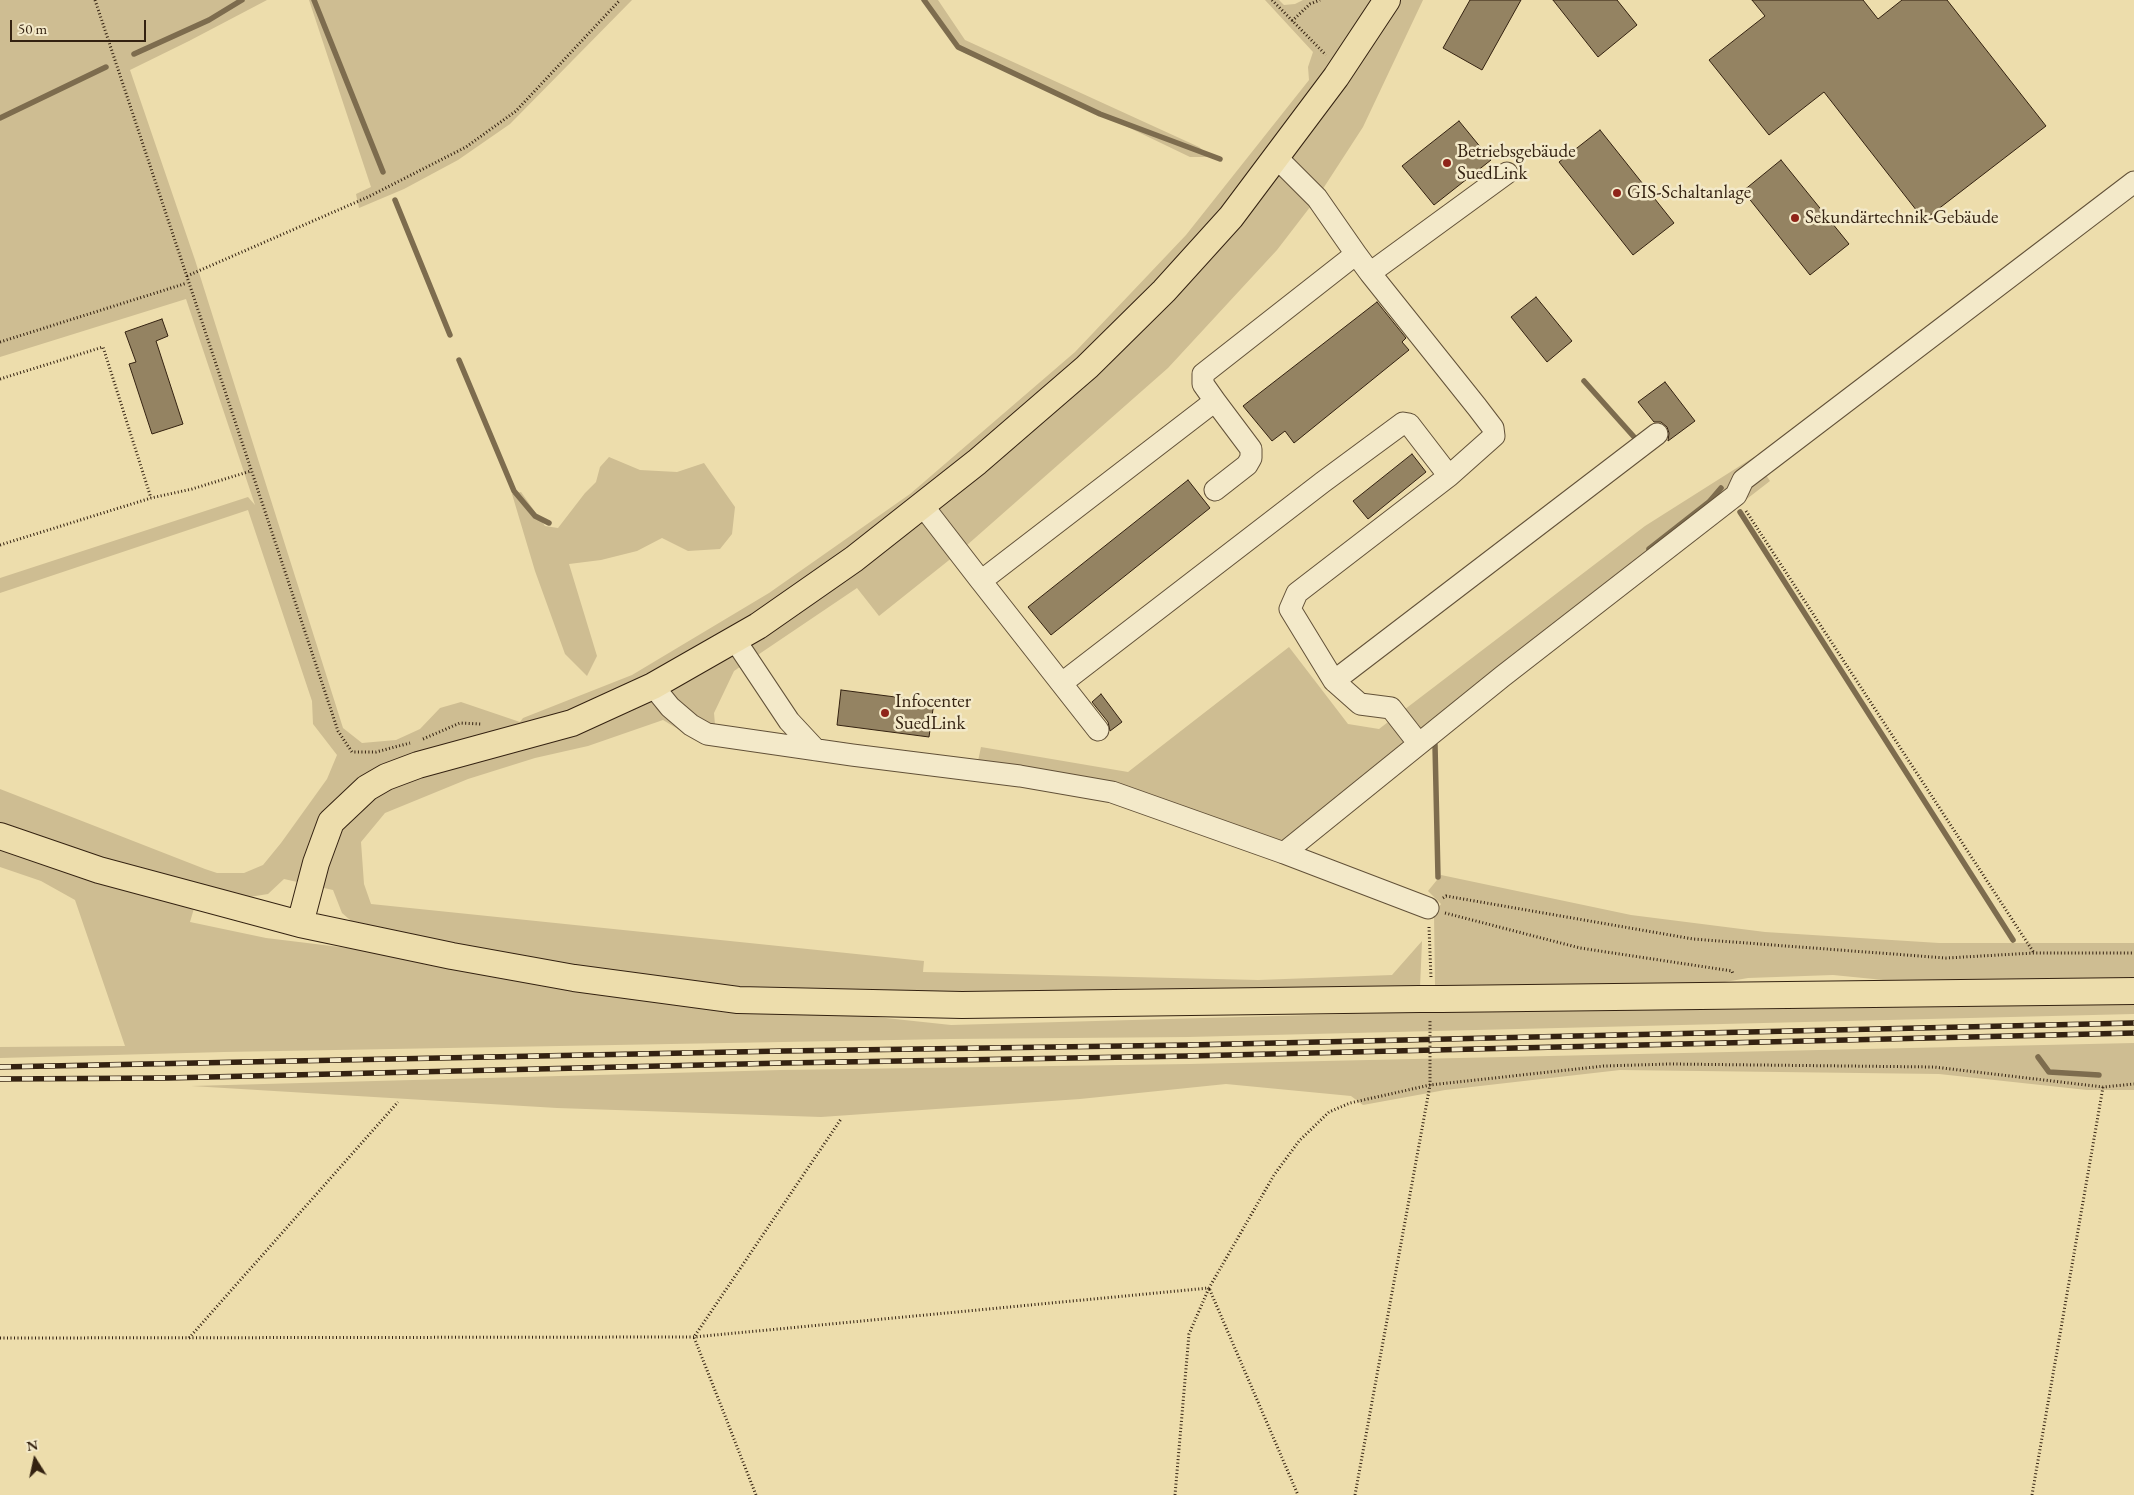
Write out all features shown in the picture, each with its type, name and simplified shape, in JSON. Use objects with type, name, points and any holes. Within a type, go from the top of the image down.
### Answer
[{"type":"main road","points":[[300,924],[316,863],[331,822],[367,788],[386,777],[418,765],[572,723],[653,686],[766,621],[854,559],[978,462],[1094,360],[1164,290],[1231,217],[1341,69],[1387,0]]},
{"type":"main road","points":[[0,836],[99,870],[300,924],[452,956],[574,978],[738,1000],[962,1005],[2134,991]]},
{"type":"lane","points":[[1276,157],[1317,198],[1370,273],[1493,428],[1494,436],[1449,476],[1297,593],[1290,609],[1334,681],[1360,704],[1391,708],[1419,744]]},
{"type":"lane","points":[[1370,273],[1507,173]]},
{"type":"lane","points":[[1284,853],[1503,676],[1736,495],[1744,480],[2134,182]]},
{"type":"lane","points":[[1215,490],[1247,465],[1251,458],[1251,449],[1203,384],[1203,374],[1356,254]]},
{"type":"lane","points":[[981,581],[1214,401]]},
{"type":"lane","points":[[1062,683],[1345,465],[1403,423],[1409,424],[1449,476]]},
{"type":"lane","points":[[1334,681],[1657,434]]},
{"type":"lane","points":[[923,506],[1098,730]]},
{"type":"lane","points":[[734,640],[789,721],[816,750]]},
{"type":"lane","points":[[653,686],[670,708],[691,725],[707,734],[1020,776],[1112,792],[1284,853],[1428,908]]},
{"type":"path","points":[[95,0],[338,732],[352,752],[376,752],[424,739],[460,723],[489,726]]},
{"type":"path","points":[[187,276],[368,197],[466,147],[516,110],[620,0]]},
{"type":"path","points":[[1272,0],[1341,69]]},
{"type":"path","points":[[1292,21],[1310,4],[1320,0]]},
{"type":"path","points":[[0,342],[188,283]]},
{"type":"path","points":[[0,379],[103,347],[151,498]]},
{"type":"path","points":[[0,545],[151,498],[192,489],[251,472]]},
{"type":"path","points":[[1736,495],[2034,953]]},
{"type":"path","points":[[1428,908],[1446,896],[1693,939],[1946,958],[2034,953],[2134,952]]},
{"type":"path","points":[[1428,908],[1580,948],[1732,971],[1744,995]]},
{"type":"path","points":[[1355,1495],[1430,1085],[1431,998],[1428,908]]},
{"type":"path","points":[[1175,1495],[1189,1334],[1208,1288],[1274,1175],[1298,1141],[1328,1112],[1350,1103],[1430,1085],[1604,1066],[1670,1064],[1934,1067],[2103,1087],[2134,1084]]},
{"type":"path","points":[[2032,1495],[2103,1087]]},
{"type":"path","points":[[189,1338],[398,1102]]},
{"type":"path","points":[[694,1337],[841,1119]]},
{"type":"path","points":[[0,1338],[694,1337],[1208,1288]]},
{"type":"path","points":[[1208,1288],[1298,1495]]},
{"type":"path","points":[[694,1337],[756,1495]]},
{"type":"shaded area","points":[[0,0],[267,0],[130,70],[195,260],[343,728],[362,743],[396,740],[420,729],[440,708],[461,702],[520,722],[523,718],[632,675],[769,593],[910,494],[1075,352],[1186,235],[1309,80],[1308,67],[1313,52],[1265,0],[1279,0],[1284,5],[1295,4],[1303,0],[1423,0],[1363,127],[1317,198],[1277,250],[1168,368],[958,553],[879,616],[857,588],[734,671],[714,713],[715,725],[978,761],[981,747],[1128,772],[1289,647],[1348,724],[1379,729],[1645,526],[1754,457],[1770,481],[1438,738],[1285,863],[1109,801],[1015,785],[693,738],[663,720],[588,746],[535,758],[468,779],[385,813],[361,842],[364,884],[371,904],[924,961],[923,972],[1258,980],[1392,975],[1422,941],[1420,988],[959,992],[760,991],[641,977],[357,926],[342,913],[333,890],[284,879],[268,894],[243,898],[200,888],[190,922],[266,938],[422,957],[727,1001],[951,1025],[1494,1010],[1722,1010],[2134,1004],[2134,1014],[1188,1037],[950,1039],[224,1052],[0,1058],[0,1047],[125,1046],[75,900],[41,881],[0,867],[0,789],[205,869],[217,873],[244,873],[263,865],[281,843],[327,779],[337,755],[313,724],[312,701],[248,510],[0,593],[0,578],[248,497],[255,505],[186,299],[0,357]]},
{"type":"shaded area","points":[[309,0],[632,0],[510,124],[458,160],[404,189],[359,208],[356,194],[371,187]]},
{"type":"shaded area","points":[[922,0],[938,0],[965,40],[1199,147],[1211,157],[1190,157],[1082,105],[958,50]]},
{"type":"shaded area","points":[[609,457],[640,470],[677,472],[704,463],[735,507],[732,534],[720,549],[688,551],[662,538],[637,551],[601,560],[569,564],[597,656],[587,676],[565,654],[535,571],[512,494],[521,492],[545,526],[558,528],[596,482],[600,467]]},
{"type":"shaded area","points":[[1441,875],[1631,915],[1765,932],[1939,943],[2134,943],[2134,982],[1904,982],[1833,975],[1748,978],[1719,983],[1554,988],[1435,985],[1434,914],[1441,904],[1428,891]]},
{"type":"shaded area","points":[[2134,1043],[2134,1090],[2087,1090],[1939,1074],[1620,1070],[1445,1090],[1363,1105],[1351,1096],[1226,1084],[1080,1099],[821,1117],[557,1108],[191,1086],[781,1070],[1189,1064]]},
{"type":"building","points":[[1470,0],[1521,0],[1482,70],[1443,48]]},
{"type":"building","points":[[1553,0],[1617,0],[1637,25],[1598,57]]},
{"type":"building","points":[[1752,0],[1863,0],[1878,19],[1902,0],[1947,0],[2046,126],[1924,220],[1824,92],[1769,135],[1709,60],[1765,16]]},
{"type":"building","name":"Betriebsgebäude SuedLink","points":[[1459,121],[1491,160],[1434,205],[1402,166]]},
{"type":"building","name":"GIS-Schaltanlage","points":[[1600,130],[1674,223],[1633,255],[1559,162]]},
{"type":"building","name":"Sekundärtechnik-Gebäude","points":[[1781,160],[1849,244],[1810,275],[1743,191]]},
{"type":"building","points":[[1536,297],[1572,341],[1547,362],[1511,317]]},
{"type":"building","points":[[1377,302],[1406,338],[1402,342],[1409,350],[1294,443],[1285,431],[1272,441],[1243,406]]},
{"type":"building","points":[[162,319],[168,336],[156,341],[183,424],[152,434],[129,364],[136,362],[125,332]]},
{"type":"building","points":[[1665,382],[1695,421],[1668,441],[1669,433],[1667,427],[1661,422],[1654,422],[1638,402]]},
{"type":"building","points":[[1412,454],[1426,472],[1368,519],[1353,501]]},
{"type":"building","points":[[1188,480],[1210,508],[1051,635],[1028,607]]},
{"type":"building","name":"Infocenter SuedLink","points":[[841,690],[934,702],[929,737],[837,725]]},
{"type":"building","points":[[1101,694],[1122,722],[1110,731],[1108,722],[1092,702]]},
{"type":"waterway","points":[[134,54],[209,20],[242,0]]},
{"type":"waterway","points":[[314,0],[383,172]]},
{"type":"waterway","points":[[924,0],[958,47],[1100,114],[1220,159]]},
{"type":"waterway","points":[[0,118],[106,67]]},
{"type":"waterway","points":[[395,200],[450,335]]},
{"type":"waterway","points":[[459,360],[514,491],[535,516],[549,523]]},
{"type":"waterway","points":[[1584,381],[1635,438]]},
{"type":"waterway","points":[[1649,549],[1709,502],[1721,488]]},
{"type":"waterway","points":[[1740,512],[2013,940]]},
{"type":"waterway","points":[[1435,745],[1438,877]]},
{"type":"waterway","points":[[2038,1057],[2049,1072],[2099,1075]]},
{"type":"railway","points":[[0,1067],[783,1051],[1190,1045],[2134,1023]]},
{"type":"railway","points":[[0,1079],[168,1078],[2134,1033]]},
{"type":"place","name":"Betriebsgebäude SuedLink","points":[[1447,163]]},
{"type":"place","name":"GIS-Schaltanlage","points":[[1617,193]]},
{"type":"place","name":"Sekundärtechnik-Gebäude","points":[[1795,218]]},
{"type":"place","name":"Infocenter SuedLink","points":[[885,713]]}]
